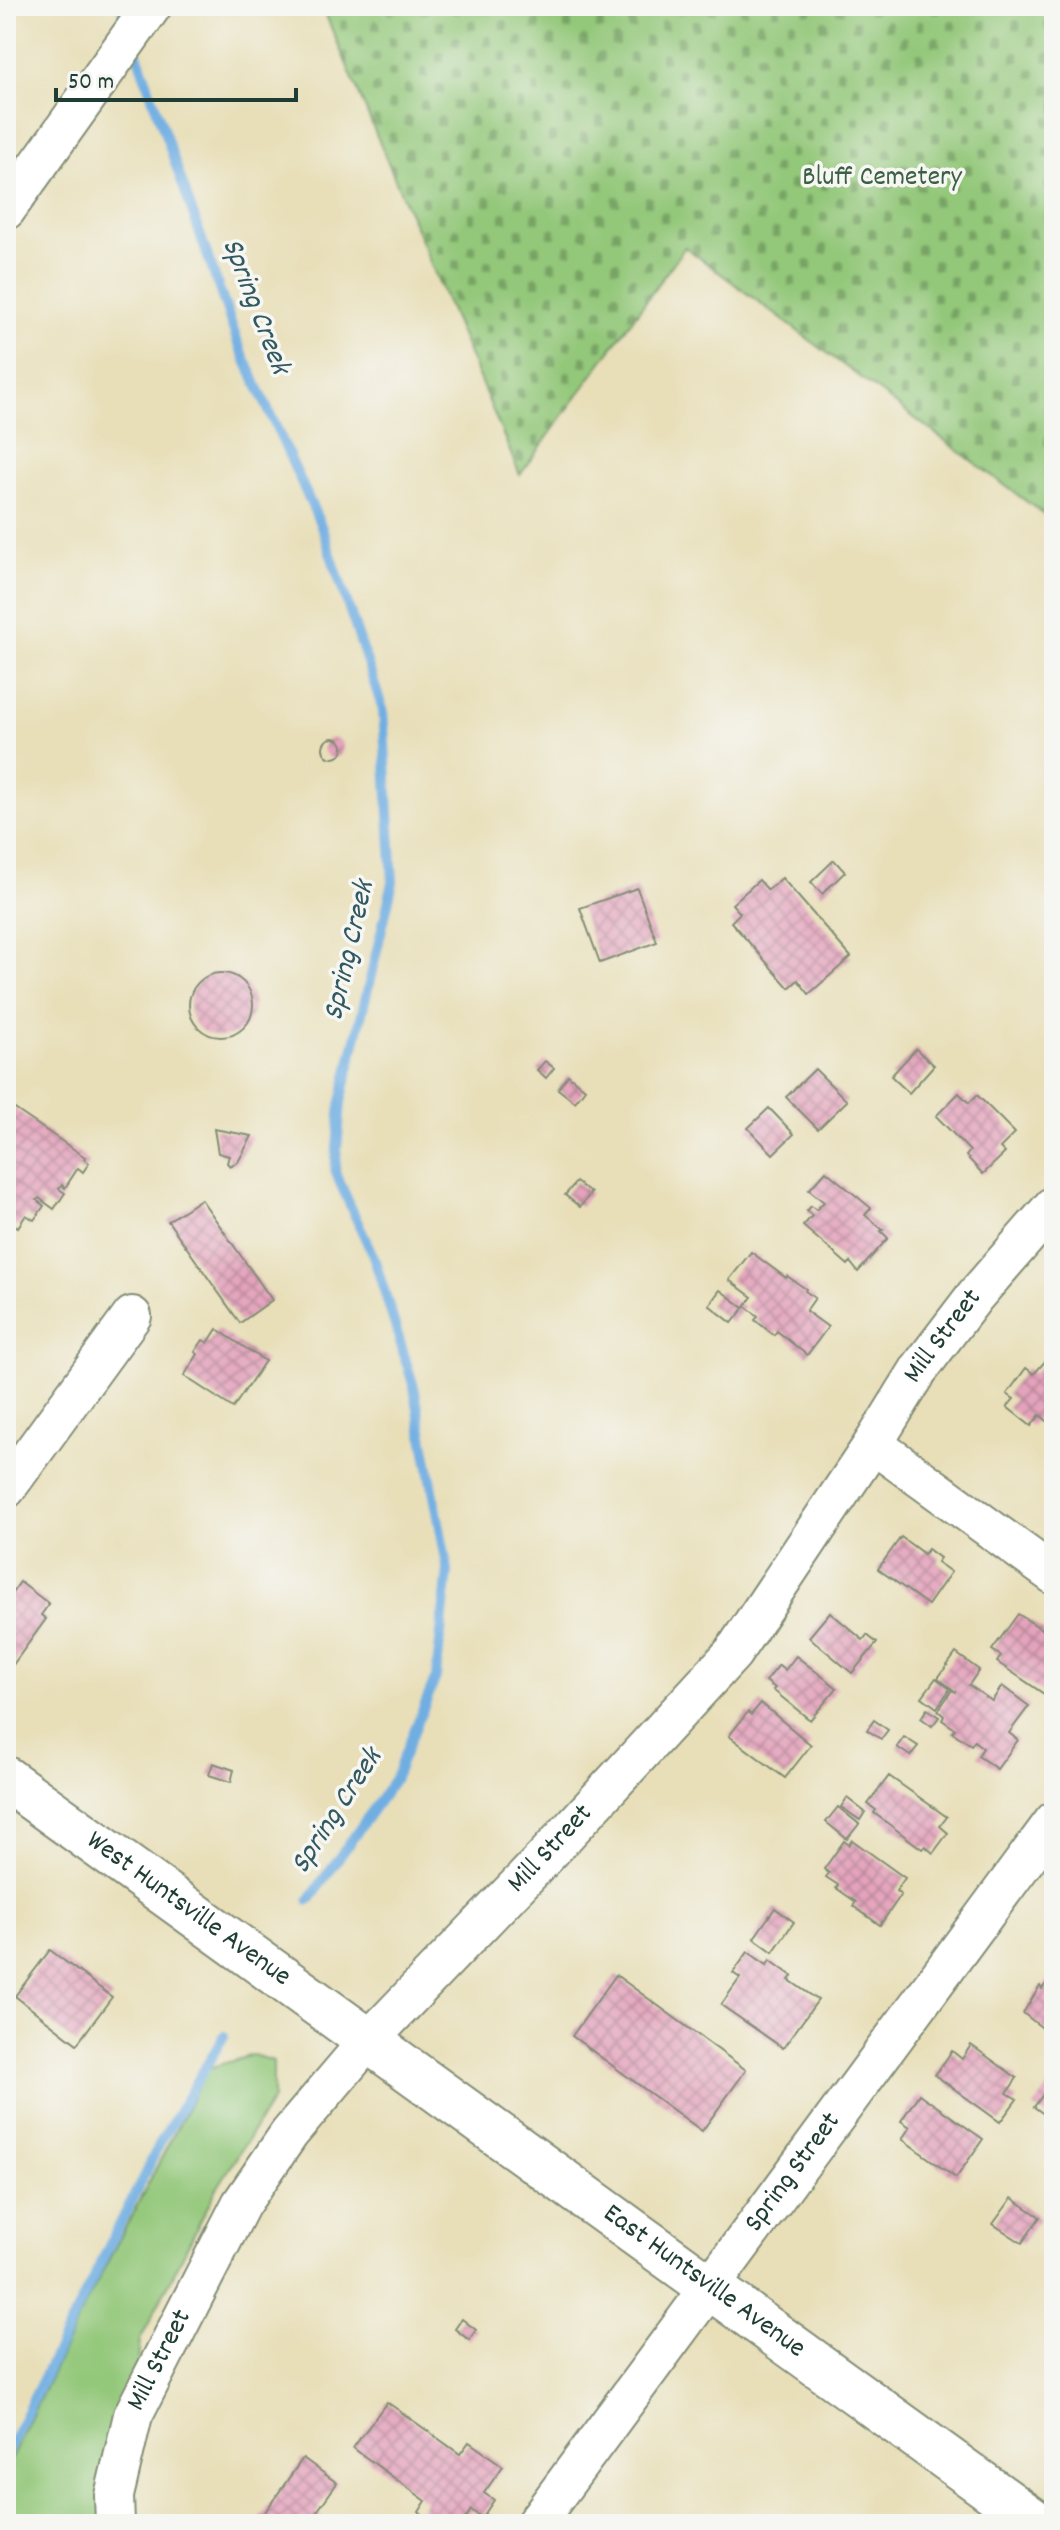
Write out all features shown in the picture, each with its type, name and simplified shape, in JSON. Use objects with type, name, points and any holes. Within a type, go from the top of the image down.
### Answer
[{"type":"main road","name":"West Huntsville Avenue","points":[[6,1779],[367,2042]]},
{"type":"main road","name":"East Huntsville Avenue","points":[[367,2042],[1038,2524]]},
{"type":"street","points":[[6,210],[152,6]]},
{"type":"street","name":"Mill Street","points":[[115,2524],[114,2496],[133,2415],[241,2204],[289,2134],[367,2042],[545,1857],[733,1653],[920,1368],[975,1296],[1054,1205]]},
{"type":"street","points":[[6,1489],[132,1316]]},
{"type":"street","points":[[873,1444],[1054,1575]]},
{"type":"street","name":"Spring Street","points":[[535,2524],[1054,1821]]},
{"type":"green space","name":"Bluff Cemetery","points":[[322,6],[1054,6],[1054,522],[685,247],[520,475]]},
{"type":"green space","points":[[253,2055],[273,2061],[273,2099],[216,2190],[140,2340],[133,2415],[115,2524],[6,2524],[6,2469],[80,2315],[208,2068]]},
{"type":"building","points":[[333,738],[340,741],[343,748],[340,755],[333,758],[326,755],[323,748],[326,741]]},
{"type":"building","points":[[834,860],[845,872],[822,894],[811,882]]},
{"type":"building","points":[[782,878],[851,957],[809,994],[798,980],[789,988],[731,922],[740,913],[732,904],[759,880],[768,890]]},
{"type":"building","points":[[637,888],[657,942],[600,963],[580,908]]},
{"type":"building","points":[[215,973],[227,973],[244,982],[251,993],[251,1017],[244,1028],[227,1037],[215,1037],[203,1032],[194,1023],[189,1011],[189,999],[194,987],[203,978]]},
{"type":"building","points":[[916,1049],[934,1065],[909,1093],[891,1076]]},
{"type":"building","points":[[545,1061],[554,1068],[546,1078],[537,1070]]},
{"type":"building","points":[[815,1069],[847,1101],[818,1129],[786,1097]]},
{"type":"building","points":[[568,1075],[585,1089],[575,1102],[558,1089]]},
{"type":"building","points":[[959,1093],[969,1103],[977,1095],[1015,1133],[1000,1148],[1005,1153],[983,1174],[966,1156],[970,1151],[936,1116]]},
{"type":"building","points":[[6,1103],[85,1157],[89,1163],[83,1172],[78,1168],[65,1188],[62,1185],[59,1189],[65,1193],[54,1209],[39,1198],[37,1200],[44,1206],[34,1220],[26,1215],[18,1227],[6,1219]]},
{"type":"building","points":[[769,1108],[794,1134],[773,1154],[748,1128]]},
{"type":"building","points":[[214,1129],[252,1136],[238,1162],[230,1166],[227,1163],[229,1156],[218,1153]]},
{"type":"building","points":[[826,1171],[871,1208],[865,1215],[888,1238],[858,1272],[850,1262],[848,1265],[803,1226],[812,1216],[807,1211],[811,1206],[816,1210],[824,1202],[809,1190]]},
{"type":"building","points":[[576,1182],[591,1193],[580,1207],[565,1195]]},
{"type":"building","points":[[201,1199],[272,1300],[240,1323],[168,1221]]},
{"type":"building","points":[[751,1252],[815,1298],[806,1311],[828,1327],[807,1355],[777,1331],[774,1335],[755,1320],[758,1316],[745,1306],[752,1297],[729,1280]]},
{"type":"building","points":[[720,1290],[744,1308],[732,1323],[709,1305]]},
{"type":"building","points":[[217,1329],[265,1361],[233,1408],[184,1376],[203,1340],[208,1343]]},
{"type":"building","points":[[1048,1358],[1054,1363],[1054,1427],[1040,1415],[1031,1426],[1007,1407],[1014,1399],[1007,1394],[1026,1368],[1034,1374]]},
{"type":"building","points":[[901,1537],[924,1554],[928,1549],[940,1558],[937,1562],[951,1572],[928,1605],[878,1569]]},
{"type":"building","points":[[20,1582],[49,1604],[41,1615],[46,1619],[12,1666],[8,1663],[6,1666],[6,1589],[12,1593]]},
{"type":"building","points":[[830,1612],[863,1640],[867,1635],[877,1643],[852,1673],[809,1637]]},
{"type":"building","points":[[1018,1614],[1054,1637],[1054,1692],[1050,1698],[997,1662],[1001,1656],[992,1650]]},
{"type":"building","points":[[956,1653],[979,1670],[969,1685],[992,1701],[1002,1686],[1029,1706],[1009,1733],[1018,1740],[997,1769],[978,1756],[983,1748],[974,1741],[971,1745],[952,1732],[955,1729],[942,1720],[944,1716],[938,1711],[952,1690],[956,1692],[938,1678]]},
{"type":"building","points":[[796,1656],[837,1688],[810,1720],[766,1681],[779,1665],[785,1670]]},
{"type":"building","points":[[936,1678],[950,1689],[937,1708],[922,1697]]},
{"type":"building","points":[[761,1703],[811,1745],[785,1778],[729,1736],[748,1712],[751,1715]]},
{"type":"building","points":[[927,1709],[939,1717],[932,1726],[921,1718]]},
{"type":"building","points":[[874,1720],[888,1730],[881,1739],[867,1730]]},
{"type":"building","points":[[904,1737],[918,1746],[910,1756],[897,1747]]},
{"type":"building","points":[[213,1763],[234,1770],[231,1782],[209,1775]]},
{"type":"building","points":[[889,1776],[947,1817],[940,1826],[948,1833],[933,1853],[925,1846],[922,1849],[874,1813],[876,1810],[868,1804]]},
{"type":"building","points":[[847,1798],[865,1812],[860,1820],[841,1807]]},
{"type":"building","points":[[838,1807],[859,1824],[847,1839],[826,1822]]},
{"type":"building","points":[[852,1840],[905,1878],[896,1891],[901,1895],[880,1925],[853,1906],[856,1902],[826,1877],[829,1873],[824,1869],[844,1841],[849,1845]]},
{"type":"building","points":[[775,1908],[794,1922],[773,1952],[754,1938]]},
{"type":"building","points":[[50,1950],[112,1997],[77,2044],[15,1996]]},
{"type":"building","points":[[748,1952],[767,1965],[770,1960],[792,1976],[789,1980],[818,2000],[783,2048],[721,2005],[740,1978],[733,1973]]},
{"type":"building","points":[[1054,1973],[1054,2037],[1023,2013],[1040,1986],[1042,1989]]},
{"type":"building","points":[[616,1975],[746,2070],[702,2131],[572,2036]]},
{"type":"building","points":[[971,2045],[1017,2078],[1007,2093],[1017,2099],[1000,2122],[935,2075],[952,2051],[962,2059]]},
{"type":"building","points":[[1050,2085],[1054,2088],[1054,2121],[1034,2107]]},
{"type":"building","points":[[919,2094],[983,2139],[956,2178],[902,2139],[910,2127],[901,2121]]},
{"type":"building","points":[[1012,2198],[1040,2217],[1022,2243],[993,2224]]},
{"type":"building","points":[[462,2319],[476,2330],[469,2340],[455,2329]]},
{"type":"building","points":[[387,2402],[460,2454],[469,2442],[503,2466],[484,2493],[494,2500],[482,2518],[471,2510],[462,2524],[435,2524],[419,2512],[426,2501],[353,2448]]},
{"type":"building","points":[[303,2458],[337,2483],[316,2513],[331,2524],[258,2522]]},
{"type":"waterway","name":"Spring Creek","points":[[121,6],[127,25]]},
{"type":"waterway","name":"Spring Creek","points":[[135,48],[238,343],[322,528],[383,710],[393,882],[341,1102],[335,1172],[374,1258],[414,1387],[448,1571],[436,1677],[394,1780],[309,1900]]},
{"type":"waterway","name":"Spring Creek","points":[[6,2454],[160,2143],[224,2036]]}]
